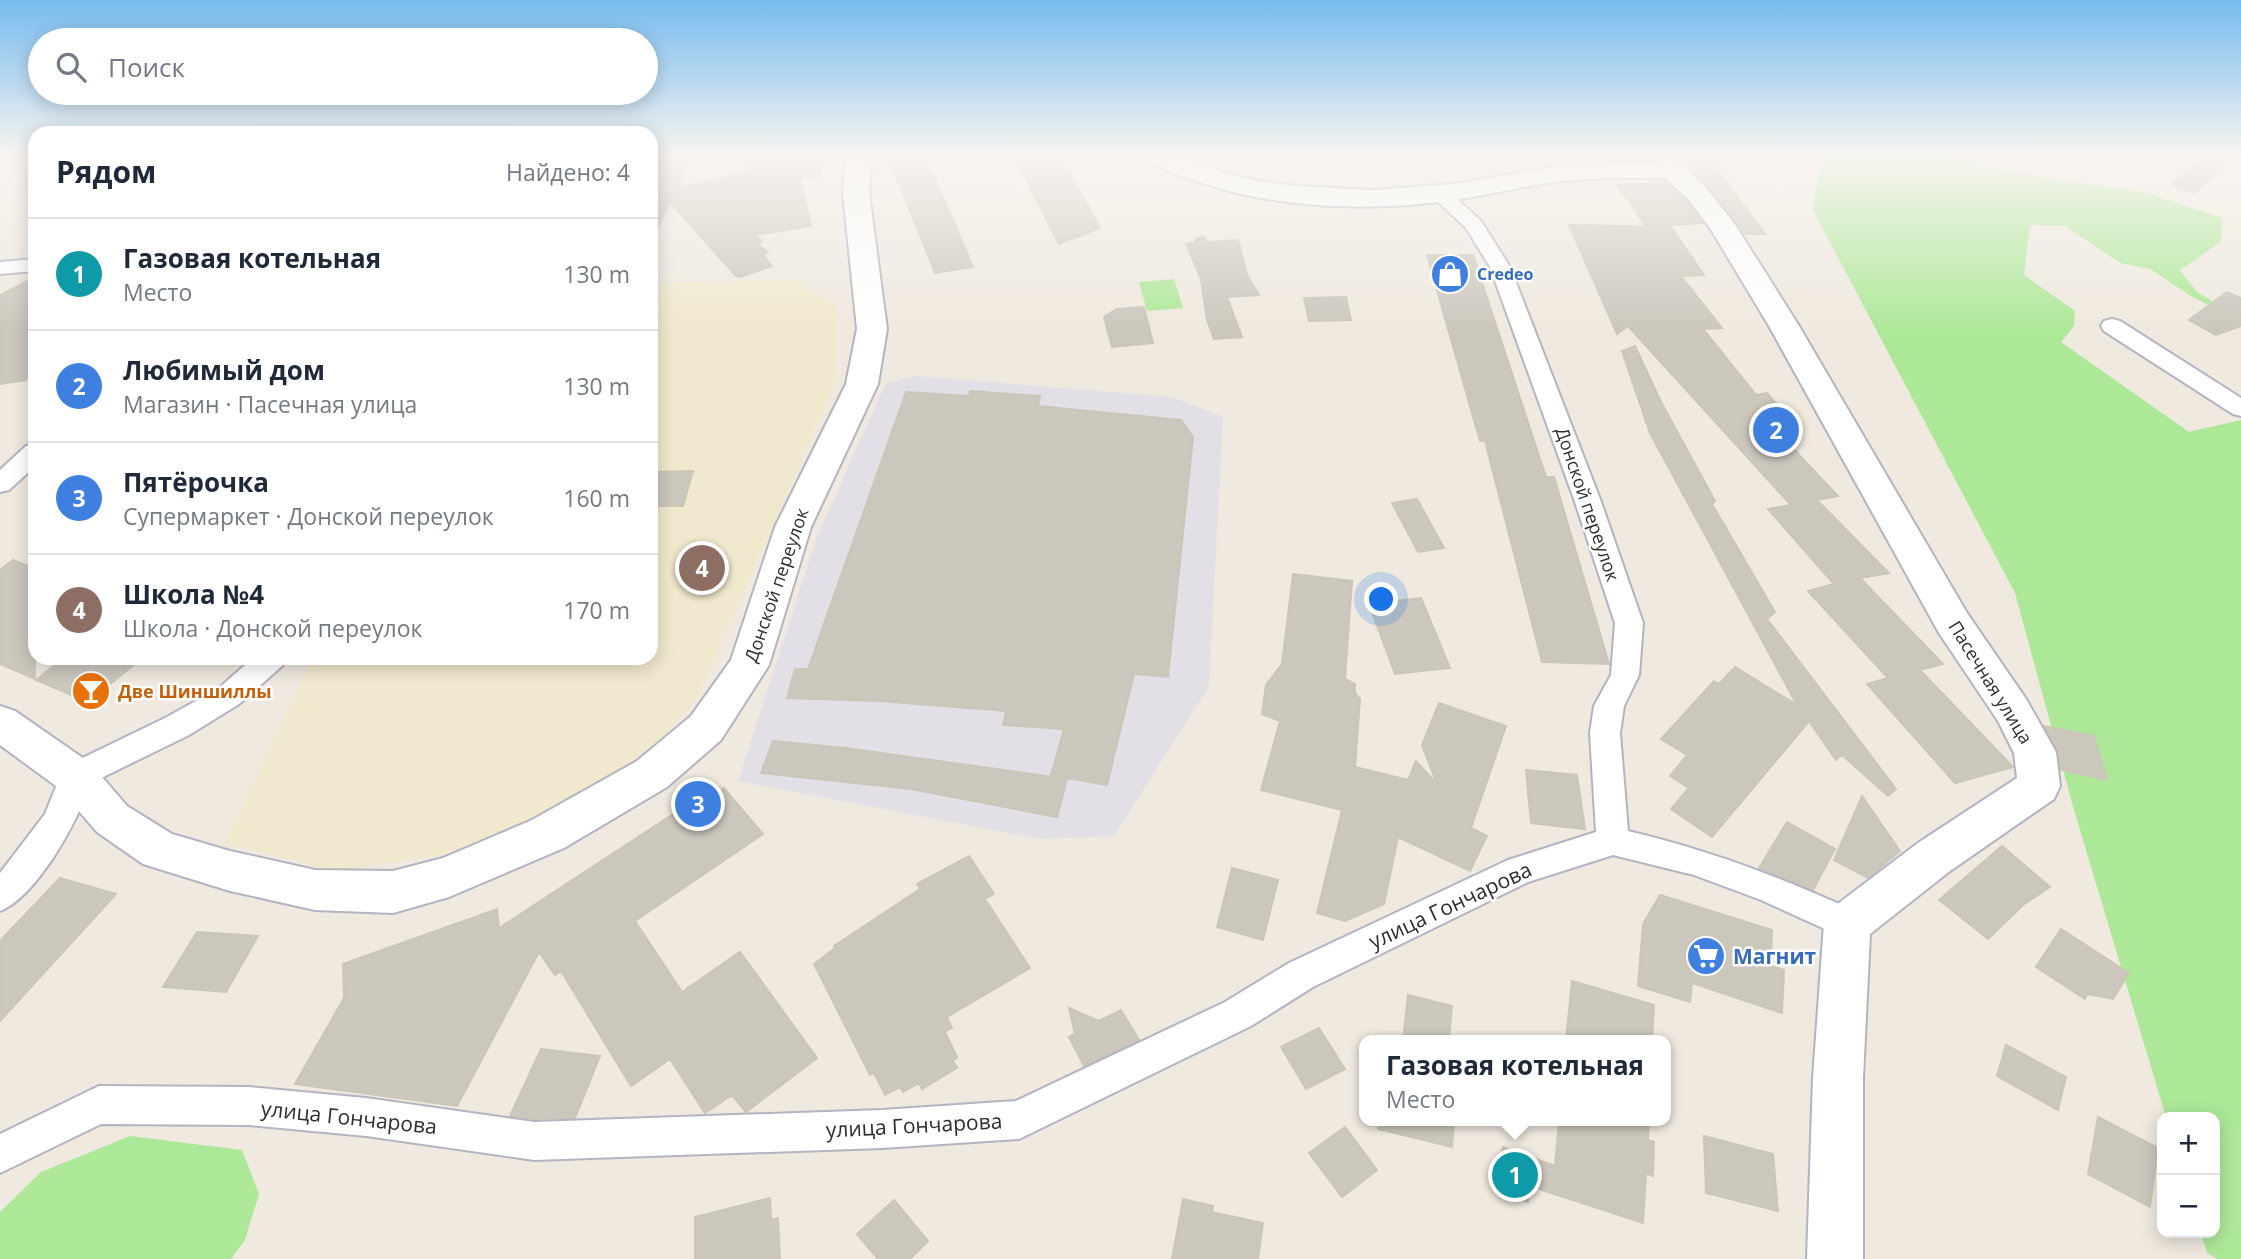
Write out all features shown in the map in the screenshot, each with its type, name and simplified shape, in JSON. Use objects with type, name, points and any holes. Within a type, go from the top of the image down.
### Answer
[{"type":"street","name":"Донской переулок","points":[[0,723],[75,776],[112,819],[159,850],[230,871],[314,890],[393,892],[449,877],[548,834],[652,774],[706,728],[749,665],[793,527],[862,384],[872,329],[858,214]]},
{"type":"street","name":"Донской переулок","points":[[1462,214],[1474,225],[1500,267],[1579,477],[1629,623],[1625,676],[1609,706],[1605,733],[1613,841]]},
{"type":"street","name":"Пасечная улица","points":[[1713,214],[1839,419],[1953,623],[2012,710],[2035,752],[2039,786],[1934,856],[1847,924]]},
{"type":"street","points":[[0,268],[28,266]]},
{"type":"street","points":[[2112,326],[2241,409]]},
{"type":"street","points":[[0,484],[28,458]]},
{"type":"street","points":[[0,896],[22,874],[72,795],[75,776],[177,726],[229,696],[264,665]]},
{"type":"street","points":[[1613,841],[1694,861],[1772,889],[1847,924],[1838,1078],[1835,1259]]},
{"type":"street","name":"улица Гончарова","points":[[0,1154],[99,1105],[249,1106],[366,1117],[534,1140],[882,1129],[1019,1120],[1238,1014],[1301,975],[1520,870],[1613,841]]},
{"type":"shaded area","points":[[796,280],[837,305],[837,379],[699,694],[650,753],[555,809],[444,855],[336,871],[224,843],[311,665],[658,665],[658,283]]},
{"type":"shaded area","points":[[917,376],[1172,397],[1223,417],[1209,686],[1114,836],[1040,839],[738,781],[817,537],[886,383]]},
{"type":"green space","points":[[1815,214],[2209,214],[2222,218],[2221,242],[2180,270],[2197,292],[2241,318],[2241,322],[2191,296],[2150,269],[2120,263],[2065,226],[2030,225],[2024,275],[2075,311],[2074,326],[2061,342],[2189,432],[2241,420],[2241,1259],[2217,1259],[2207,1253],[2202,1238],[2220,1238],[2220,1112],[2165,1112],[2074,810],[2015,593]]},
{"type":"green space","points":[[1174,279],[1183,308],[1147,311],[1139,282]]},
{"type":"green space","points":[[130,1136],[242,1150],[259,1194],[245,1240],[231,1259],[0,1259],[0,1212],[41,1172]]},
{"type":"building","points":[[658,214],[664,214],[658,227]]},
{"type":"building","points":[[680,214],[808,214],[811,226],[755,235],[762,242],[758,244],[767,252],[763,254],[772,266],[736,276]]},
{"type":"building","points":[[911,214],[950,214],[973,267],[935,273]]},
{"type":"building","points":[[1044,214],[1092,214],[1100,228],[1059,244]]},
{"type":"building","points":[[1637,214],[1696,214],[1703,223],[1646,226]]},
{"type":"building","points":[[1728,214],[1750,214],[1765,234],[1744,234]]},
{"type":"building","points":[[1569,225],[1671,227],[1704,275],[1681,276],[1722,328],[1703,329],[1756,395],[1767,393],[1791,421],[1770,424],[1838,496],[1817,500],[1889,573],[1860,578],[1943,664],[1920,670],[2013,767],[1955,783],[1867,684],[1888,678],[1808,591],[1834,584],[1768,509],[1791,505],[1628,326],[1617,334]]},
{"type":"building","points":[[1204,237],[1207,242],[1238,240],[1247,275],[1259,295],[1227,297],[1242,337],[1214,339],[1207,320],[1201,279],[1186,244],[1195,243],[1195,239]]},
{"type":"building","points":[[1427,255],[1473,255],[1546,477],[1554,477],[1609,664],[1542,662],[1485,441],[1480,441]]},
{"type":"building","points":[[28,281],[28,376],[26,380],[0,384],[0,295]]},
{"type":"building","points":[[2227,292],[2241,298],[2241,326],[2216,335],[2189,320]]},
{"type":"building","points":[[1346,297],[1351,320],[1309,321],[1304,298]]},
{"type":"building","points":[[1144,307],[1153,343],[1112,347],[1104,317],[1117,309]]},
{"type":"building","points":[[1635,346],[1661,402],[1715,501],[1712,504],[1775,612],[1767,619],[1896,789],[1888,796],[1842,755],[1836,760],[1809,721],[1712,837],[1671,809],[1689,788],[1670,776],[1687,755],[1661,739],[1714,681],[1719,684],[1735,667],[1797,705],[1650,433],[1622,351]]},
{"type":"building","points":[[970,391],[1040,396],[1038,406],[1181,420],[1193,437],[1168,677],[1134,674],[1107,785],[1051,775],[1064,729],[1003,725],[1006,711],[879,701],[787,698],[795,669],[808,669],[906,392],[969,396]]},
{"type":"building","points":[[693,471],[683,506],[658,506],[658,472]]},
{"type":"building","points":[[1417,499],[1444,548],[1418,552],[1392,503]]},
{"type":"building","points":[[13,560],[28,566],[28,665],[35,665],[35,679],[0,664],[0,570]]},
{"type":"building","points":[[1293,574],[1352,581],[1345,679],[1355,684],[1355,693],[1360,699],[1355,767],[1408,780],[1416,761],[1437,784],[1422,745],[1439,703],[1506,726],[1471,828],[1487,836],[1470,871],[1398,837],[1384,904],[1345,921],[1317,913],[1342,810],[1261,790],[1280,721],[1262,714],[1266,685],[1282,664]]},
{"type":"building","points":[[1421,598],[1450,668],[1395,674],[1369,604]]},
{"type":"building","points":[[55,665],[133,665],[88,702],[36,680]]},
{"type":"building","points":[[2044,726],[2094,736],[2107,780],[2061,770],[2058,751]]},
{"type":"building","points":[[773,741],[846,748],[1067,779],[1057,817],[911,789],[761,773]]},
{"type":"building","points":[[1526,770],[1577,775],[1585,829],[1531,823]]},
{"type":"building","points":[[713,788],[718,792],[724,788],[763,834],[635,921],[682,992],[740,952],[817,1058],[746,1112],[732,1095],[705,1113],[670,1059],[631,1086],[561,971],[555,975],[539,952],[457,1106],[295,1084],[344,998],[343,964],[497,909],[499,928]]},
{"type":"building","points":[[1862,796],[1900,851],[1868,878],[1834,860]]},
{"type":"building","points":[[1787,822],[1835,849],[1813,890],[1759,868]]},
{"type":"building","points":[[2002,846],[2050,887],[2023,905],[1988,939],[1939,900]]},
{"type":"building","points":[[969,856],[994,894],[985,899],[1030,968],[947,1017],[952,1028],[945,1032],[957,1057],[953,1061],[957,1068],[922,1089],[919,1083],[903,1092],[900,1087],[885,1095],[874,1073],[870,1075],[814,964],[835,948],[834,946],[920,889],[917,884]]},
{"type":"building","points":[[1232,868],[1278,880],[1263,940],[1217,927]]},
{"type":"building","points":[[60,878],[116,894],[0,1021],[0,941]]},
{"type":"building","name":"Магнит","points":[[1660,895],[1772,930],[1771,966],[1784,970],[1782,1013],[1692,983],[1690,1002],[1638,986],[1643,924]]},
{"type":"building","points":[[2061,929],[2129,973],[2113,999],[2087,994],[2085,999],[2036,967]]},
{"type":"building","points":[[197,932],[258,936],[226,992],[163,987]]},
{"type":"building","points":[[1572,981],[1654,1005],[1652,1035],[1567,1035]]},
{"type":"building","points":[[1408,995],[1452,1006],[1449,1035],[1404,1035]]},
{"type":"building","points":[[1069,1008],[1099,1021],[1121,1010],[1139,1040],[1084,1066],[1069,1037],[1075,1034]]},
{"type":"building","points":[[1319,1028],[1345,1069],[1306,1089],[1281,1047]]},
{"type":"building","points":[[2006,1045],[2066,1077],[2058,1110],[1997,1076]]},
{"type":"building","points":[[541,1049],[600,1056],[575,1118],[534,1119],[510,1116]]},
{"type":"building","points":[[2098,1117],[2157,1147],[2150,1207],[2088,1174]]},
{"type":"building","points":[[1378,1126],[1454,1126],[1452,1147],[1378,1129]]},
{"type":"building","points":[[1559,1126],[1649,1126],[1648,1140],[1654,1142],[1653,1176],[1646,1173],[1643,1223],[1530,1186],[1528,1202],[1495,1191],[1503,1147],[1555,1166]]},
{"type":"building","points":[[1345,1127],[1377,1170],[1342,1197],[1309,1153]]},
{"type":"building","points":[[1704,1136],[1773,1154],[1778,1211],[1706,1193]]},
{"type":"building","points":[[770,1198],[771,1220],[778,1218],[780,1259],[695,1259],[695,1217]]},
{"type":"building","points":[[1183,1199],[1213,1206],[1212,1212],[1263,1223],[1258,1259],[1172,1259]]},
{"type":"building","points":[[894,1200],[928,1241],[910,1259],[878,1259],[857,1234]]},
{"type":"place","name":"Credeo","points":[[1450,274]]},
{"type":"place","name":"Любимый дом","points":[[1776,430]]},
{"type":"place","name":"Школа №4","points":[[702,568]]},
{"type":"place","name":"Две Шиншиллы","points":[[91,691]]},
{"type":"place","name":"Пятёрочка","points":[[698,804]]},
{"type":"place","name":"Магнит","points":[[1706,956]]},
{"type":"place","name":"Газовая котельная","points":[[1515,1175]]}]
